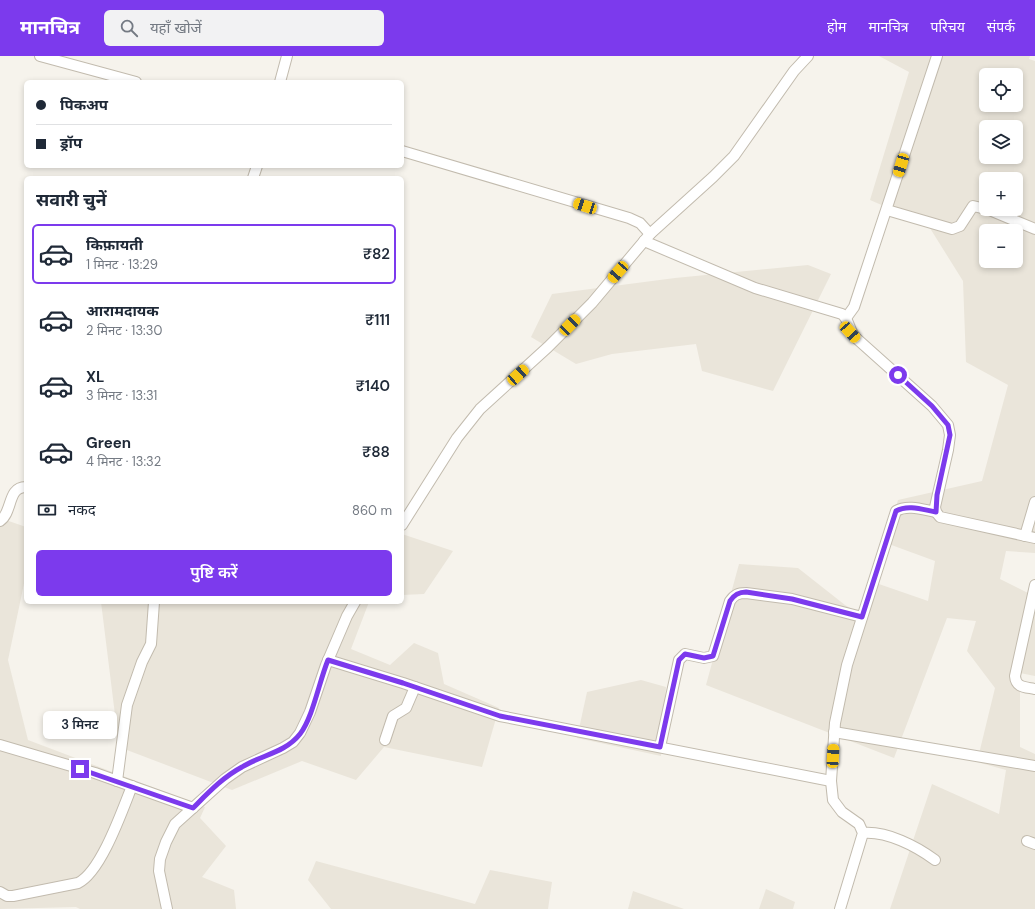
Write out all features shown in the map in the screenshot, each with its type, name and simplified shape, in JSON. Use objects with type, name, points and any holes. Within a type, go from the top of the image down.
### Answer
[{"type":"street","points":[[40,56],[129,80]]},
{"type":"street","points":[[281,80],[287,56]]},
{"type":"street","points":[[406,510],[457,438],[480,409],[548,347],[581,314],[647,238],[734,156],[794,71],[808,56]]},
{"type":"street","points":[[846,318],[854,307],[937,56]]},
{"type":"street","points":[[404,152],[629,218],[640,223],[647,238],[726,278],[754,288],[822,307],[846,318],[850,332],[932,406],[948,425],[950,435],[937,495],[936,512],[940,517],[1030,537],[1035,502]]},
{"type":"street","points":[[887,210],[952,229],[960,226],[973,206],[979,207]]},
{"type":"street","points":[[1004,216],[1035,228]]},
{"type":"street","points":[[0,521],[7,513],[15,492],[18,488],[24,487]]},
{"type":"street","points":[[840,909],[863,833],[859,824],[836,806],[832,793],[831,781],[834,732],[838,702],[847,665],[896,511],[901,508],[909,508],[936,512]]},
{"type":"street","points":[[1035,585],[1015,676],[1016,682],[1019,685],[1035,689]]},
{"type":"street","points":[[660,747],[679,660],[685,654],[704,658],[713,656],[730,601],[740,592],[792,599],[862,617]]},
{"type":"street","points":[[117,781],[127,705],[142,662],[151,644],[154,604]]},
{"type":"street","points":[[168,909],[159,871],[160,858],[175,824],[211,790],[242,767],[293,742],[306,724],[328,660],[354,604]]},
{"type":"street","points":[[328,660],[415,687],[500,716],[831,781]]},
{"type":"street","points":[[385,740],[392,716],[406,708],[415,687]]},
{"type":"street","points":[[834,732],[1035,766]]},
{"type":"street","points":[[0,745],[117,781],[193,808]]},
{"type":"street","points":[[0,892],[13,896],[84,881],[96,866],[115,827],[132,786]]},
{"type":"street","points":[[863,833],[878,834],[896,840],[922,850],[935,860]]},
{"type":"shaded area","points":[[879,56],[1030,56],[1029,59],[1035,61],[1035,553],[1006,551],[1000,579],[1032,595],[1035,608],[1035,676],[1020,673],[1020,747],[1035,754],[1035,909],[890,909],[932,784],[999,814],[1006,770],[977,762],[995,688],[967,651],[976,621],[947,618],[894,758],[706,685],[739,564],[798,568],[845,605],[862,615],[876,583],[928,601],[935,561],[886,543],[898,500],[982,481],[1008,385],[966,362],[963,281],[928,225],[870,200],[909,72]]},
{"type":"shaded area","points":[[808,265],[831,274],[773,391],[702,371],[696,344],[612,354],[576,364],[531,337],[552,294],[675,278]]},
{"type":"shaded area","points":[[0,518],[24,526],[24,584],[8,660],[28,740],[205,807],[200,818],[226,846],[202,877],[234,890],[236,909],[80,909],[76,907],[0,909]]},
{"type":"shaded area","points":[[404,535],[453,551],[424,594],[404,595]]},
{"type":"shaded area","points":[[101,604],[368,604],[351,649],[390,665],[414,643],[438,653],[444,684],[499,708],[482,767],[384,747],[356,780],[302,761],[232,790],[119,747]]},
{"type":"shaded area","points":[[641,680],[666,687],[661,756],[577,738],[587,692]]},
{"type":"shaded area","points":[[316,861],[475,904],[490,870],[552,882],[548,909],[331,909],[308,880]]},
{"type":"shaded area","points":[[766,889],[795,902],[793,909],[759,909]]},
{"type":"shaded area","points":[[633,891],[684,909],[628,909]]},
{"type":"route","points":[[80,769],[193,808],[225,778],[242,767],[293,742],[306,724],[328,660],[403,683],[500,716],[660,747],[679,660],[681,656],[685,654],[704,658],[713,656],[716,651],[730,601],[734,596],[740,592],[746,592],[792,599],[862,617],[896,511],[901,508],[913,508],[936,512],[935,506],[937,495],[948,450],[950,435],[948,425],[943,416],[898,375]]}]
